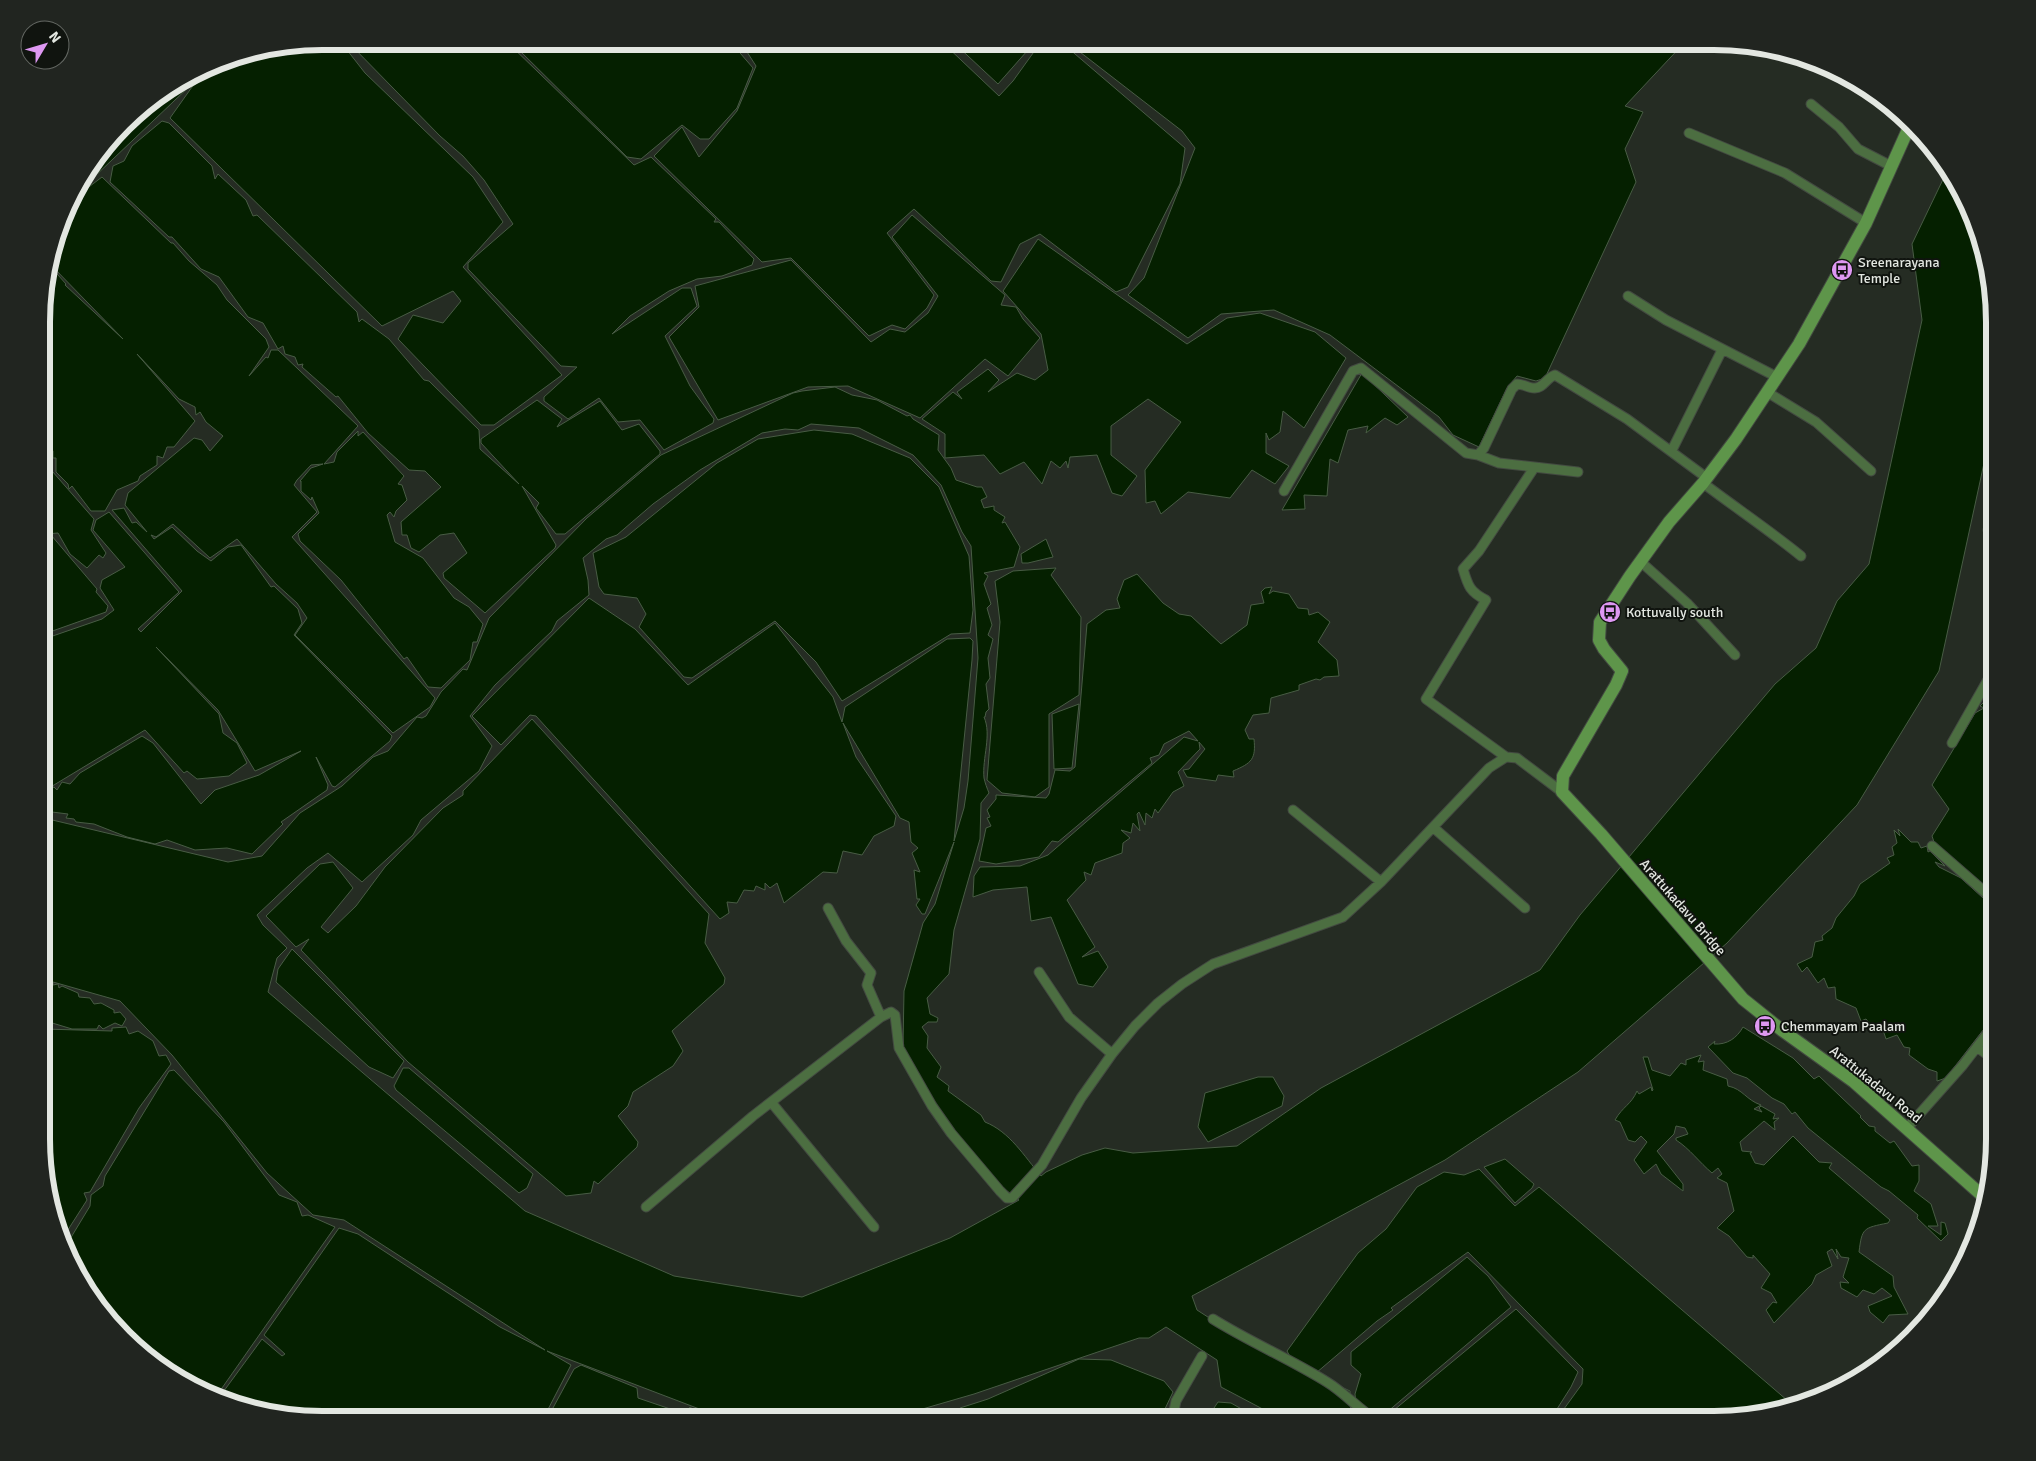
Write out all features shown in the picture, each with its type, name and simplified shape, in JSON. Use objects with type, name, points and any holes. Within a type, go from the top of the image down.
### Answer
[{"type":"main road","points":[[1562,792],[1564,776],[1616,685],[1622,671],[1599,640],[1600,622],[1669,522],[1705,480],[1736,439],[1799,344],[1866,223],[1907,131]]},
{"type":"main road","name":"Arattukadavu Bridge","points":[[1562,792],[1601,834],[1743,999]]},
{"type":"main road","name":"Arattukadavu Road","points":[[1743,999],[1783,1031],[1854,1082],[1981,1194]]},
{"type":"street","points":[[1811,104],[1838,127],[1858,149],[1891,166]]},
{"type":"street","points":[[1689,133],[1785,173],[1866,223]]},
{"type":"street","points":[[1628,296],[1666,320],[1777,377]]},
{"type":"street","points":[[1672,450],[1722,350]]},
{"type":"street","points":[[1284,492],[1354,371],[1361,368],[1466,453],[1478,455],[1499,463],[1578,472]]},
{"type":"street","points":[[1478,455],[1484,448],[1512,389],[1517,384],[1534,388],[1542,387],[1548,378],[1555,376],[1627,419],[1672,450],[1746,516],[1765,526],[1802,556]]},
{"type":"street","points":[[1767,392],[1816,422],[1871,471]]},
{"type":"street","points":[[1534,468],[1479,551],[1463,569],[1467,584],[1474,594],[1486,600],[1426,699],[1506,757],[1517,758],[1562,792]]},
{"type":"street","points":[[1641,562],[1686,603],[1735,655]]},
{"type":"street","points":[[1952,743],[1986,683]]},
{"type":"street","points":[[646,1207],[771,1102],[881,1017],[891,1012],[894,1015],[899,1048],[932,1106],[951,1133],[1000,1191],[1007,1198],[1012,1198],[1042,1165],[1081,1098],[1112,1054],[1135,1026],[1158,1003],[1182,984],[1213,964],[1343,917],[1381,882],[1434,828],[1489,768],[1506,757]]},
{"type":"street","points":[[1293,810],[1381,882]]},
{"type":"street","points":[[1434,828],[1525,908]]},
{"type":"street","points":[[1932,846],[1986,893]]},
{"type":"street","points":[[828,908],[846,941],[872,973],[866,985],[881,1017]]},
{"type":"street","points":[[1039,972],[1068,1017],[1112,1054]]},
{"type":"street","points":[[1907,1128],[1986,1036]]},
{"type":"street","points":[[1977,1047],[1986,1054]]},
{"type":"street","points":[[771,1102],[874,1227]]},
{"type":"street","points":[[1213,1318],[1245,1339],[1327,1381],[1347,1395],[1364,1411]]},
{"type":"street","points":[[1174,1411],[1176,1402],[1202,1356]]},
{"type":"shaded area","points":[[347,50],[365,73],[473,177],[503,222],[463,267],[562,375],[494,425],[481,425],[398,339],[413,315],[443,323],[461,301],[453,291],[382,326],[170,118],[192,87],[202,78],[252,59],[287,52]]},
{"type":"shaded area","points":[[356,50],[515,50],[634,165],[651,157],[716,219],[714,222],[719,222],[754,259],[752,265],[722,276],[697,279],[669,291],[630,316],[612,334],[682,288],[691,288],[697,306],[665,336],[690,386],[714,419],[713,423],[664,450],[640,420],[618,422],[599,398],[568,419],[544,401],[544,397],[577,367],[561,366],[468,269],[468,263],[513,224],[484,180],[463,156],[440,136]]},
{"type":"shaded area","points":[[519,50],[737,50],[753,68],[737,108],[709,139],[700,139],[682,125],[641,159],[627,157]]},
{"type":"shaded area","points":[[746,50],[950,50],[999,96],[1013,81],[1035,50],[1070,50],[1185,148],[1180,184],[1128,287],[1116,292],[1040,234],[1020,244],[1001,282],[991,281],[914,209],[887,233],[934,295],[927,308],[905,329],[892,325],[869,336],[791,258],[762,262],[654,156],[682,127],[699,157],[737,111],[756,66]]},
{"type":"shaded area","points":[[962,50],[1028,50],[998,84]]},
{"type":"shaded area","points":[[1077,50],[1678,50],[1625,106],[1643,112],[1625,149],[1636,182],[1545,378],[1536,381],[1517,376],[1507,388],[1479,447],[1453,435],[1439,417],[1330,335],[1274,310],[1221,314],[1188,338],[1128,295],[1144,278],[1195,148],[1182,131]]},
{"type":"shaded area","points":[[194,82],[88,182],[106,156],[130,130],[156,106]]},
{"type":"shaded area","points":[[162,121],[169,123],[212,166],[215,179],[218,174],[246,200],[253,216],[257,215],[357,312],[359,322],[362,319],[389,339],[424,380],[429,381],[479,430],[480,449],[519,484],[481,443],[481,439],[537,400],[562,419],[557,427],[600,401],[622,430],[639,424],[660,451],[660,454],[565,534],[556,534],[536,508],[539,503],[522,486],[556,545],[485,613],[444,578],[443,573],[467,553],[454,533],[440,535],[419,552],[411,548],[407,535],[402,535],[401,522],[441,487],[425,471],[409,470],[368,433],[338,396],[336,397],[302,367],[303,364],[298,365],[295,357],[285,354],[283,346],[278,349],[263,323],[248,317],[219,277],[201,269],[172,237],[169,237],[110,182],[113,166],[124,161],[132,146]]},
{"type":"shaded area","points":[[102,177],[173,243],[189,261],[217,285],[227,300],[266,339],[269,347],[249,376],[266,357],[268,358],[271,350],[278,350],[358,426],[324,464],[334,462],[337,452],[358,431],[358,436],[363,432],[404,476],[398,484],[402,485],[407,500],[396,511],[394,517],[390,512],[387,515],[395,542],[423,558],[454,598],[469,607],[483,624],[477,642],[473,642],[470,660],[441,688],[428,687],[407,657],[404,659],[341,580],[300,541],[298,534],[319,513],[312,497],[311,500],[301,491],[300,481],[311,468],[323,464],[311,465],[297,480],[294,485],[317,512],[292,537],[435,698],[430,707],[393,733],[295,635],[307,618],[297,603],[276,584],[237,539],[210,558],[173,524],[156,537],[151,535],[154,539],[172,527],[197,551],[211,561],[228,547],[241,545],[271,587],[274,586],[298,609],[302,623],[294,635],[392,736],[390,741],[335,787],[332,786],[316,757],[328,785],[327,790],[281,822],[283,824],[252,854],[227,848],[195,850],[167,840],[155,844],[127,837],[94,824],[76,822],[74,819],[66,818],[68,814],[50,812],[50,789],[54,787],[57,790],[62,782],[70,784],[80,773],[142,736],[153,743],[201,804],[215,790],[259,775],[301,751],[255,771],[218,710],[156,647],[219,714],[223,733],[237,743],[247,763],[229,776],[197,779],[187,771],[184,773],[145,730],[50,787],[50,637],[102,619],[114,610],[100,588],[102,580],[125,567],[93,530],[96,520],[109,512],[179,592],[138,629],[141,632],[182,591],[112,510],[124,508],[132,523],[136,522],[147,532],[125,505],[128,493],[194,438],[202,440],[210,451],[223,436],[206,422],[200,412],[196,415],[195,407],[179,399],[137,354],[195,421],[174,447],[167,447],[163,458],[157,456],[157,465],[140,476],[138,481],[117,490],[105,511],[91,511],[72,486],[69,489],[68,484],[56,472],[56,458],[53,458],[53,451],[50,447],[50,322],[55,271],[65,285],[123,339],[55,269],[64,235],[83,191]]},
{"type":"shaded area","points":[[1944,177],[1958,202],[1972,235],[1984,287],[1986,322],[1986,454],[1939,671],[1857,805],[1727,943],[1578,1072],[1445,1160],[1192,1296],[1197,1310],[1245,1341],[1350,1391],[1351,1411],[1266,1411],[1221,1387],[1217,1360],[1166,1327],[1149,1338],[1139,1338],[974,1394],[916,1411],[702,1410],[547,1351],[571,1365],[547,1411],[304,1410],[269,1406],[223,1392],[262,1339],[282,1356],[285,1354],[264,1335],[339,1228],[358,1234],[500,1327],[545,1350],[344,1220],[313,1215],[267,1173],[172,1055],[120,1001],[53,982],[53,985],[58,984],[59,988],[62,986],[78,993],[79,997],[90,998],[94,1004],[101,1003],[114,1010],[114,1013],[120,1012],[126,1019],[122,1026],[115,1023],[103,1029],[99,1025],[97,1029],[72,1029],[50,1022],[50,819],[228,862],[262,856],[300,813],[342,786],[373,757],[388,751],[417,717],[422,718],[426,716],[441,692],[463,669],[467,670],[489,618],[587,518],[661,455],[793,393],[835,387],[852,395],[877,400],[907,416],[910,415],[913,419],[939,435],[938,450],[951,468],[956,480],[982,487],[987,497],[981,500],[984,508],[994,506],[994,510],[1005,517],[1002,523],[1005,522],[1020,547],[1014,567],[984,573],[988,576],[984,584],[991,604],[987,608],[992,625],[988,635],[993,639],[988,658],[990,678],[986,684],[989,709],[984,717],[987,739],[984,778],[989,793],[981,803],[980,839],[954,930],[949,974],[927,998],[930,1014],[938,1018],[937,1022],[928,1022],[922,1027],[928,1036],[927,1048],[941,1067],[937,1077],[949,1086],[948,1091],[981,1115],[985,1122],[994,1126],[1009,1138],[1041,1176],[1082,1155],[1105,1148],[1133,1153],[1237,1146],[1321,1088],[1540,970],[1580,915],[1775,684],[1816,648],[1837,601],[1869,564],[1922,320],[1912,244]],"holes":[[[811,424],[859,428],[913,455],[941,485],[962,532],[971,546],[978,658],[968,781],[964,808],[954,841],[972,660],[973,641],[970,638],[947,639],[845,707],[842,722],[833,697],[775,623],[688,685],[635,629],[589,598],[472,716],[501,745],[530,715],[536,716],[720,919],[729,913],[727,902],[737,903],[744,890],[754,891],[756,886],[765,890],[765,883],[770,888],[777,883],[784,903],[823,872],[837,873],[843,851],[862,855],[874,836],[894,826],[896,816],[856,757],[843,723],[900,818],[909,822],[911,842],[918,848],[912,853],[920,872],[914,870],[917,899],[920,899],[916,905],[922,914],[925,914],[954,842],[935,904],[923,923],[904,991],[903,1046],[946,1122],[1003,1188],[1019,1200],[950,1238],[802,1297],[674,1276],[525,1211],[268,992],[277,958],[287,948],[263,925],[257,915],[307,868],[328,853],[362,882],[413,835],[421,820],[479,771],[492,746],[470,716],[495,685],[552,631],[557,621],[589,595],[583,558],[606,539],[617,535],[653,504],[700,470],[762,433],[785,429],[798,430]]]},
{"type":"shaded area","points":[[912,215],[1005,295],[1001,305],[1016,307],[1023,319],[1040,338],[1008,376],[985,359],[920,418],[848,386],[808,387],[718,420],[669,337],[699,307],[695,286],[791,260],[871,342],[890,329],[905,332],[928,313],[938,296],[892,237]]},
{"type":"shaded area","points":[[1038,239],[1187,344],[1227,318],[1260,313],[1315,332],[1346,358],[1304,428],[1283,411],[1280,432],[1269,440],[1266,433],[1266,453],[1289,466],[1275,484],[1252,470],[1230,498],[1188,492],[1161,514],[1155,501],[1146,503],[1145,470],[1181,422],[1148,399],[1111,426],[1111,455],[1137,476],[1122,496],[1112,493],[1097,455],[1070,457],[1068,468],[1066,461],[1060,468],[1051,461],[1042,484],[1024,462],[1000,474],[984,455],[945,458],[945,434],[922,419],[953,392],[962,399],[957,392],[988,369],[999,380],[988,392],[1017,373],[1035,380],[1048,370],[1041,334],[1003,291]]},
{"type":"shaded area","points":[[1362,373],[1408,417],[1397,425],[1385,418],[1366,433],[1368,426],[1348,430],[1338,463],[1330,459],[1327,496],[1304,495],[1305,509],[1282,510]]},
{"type":"shaded area","points":[[814,430],[852,434],[910,458],[939,487],[969,556],[973,610],[970,633],[951,634],[842,701],[816,662],[775,621],[692,678],[684,677],[639,627],[646,614],[637,598],[604,594],[599,587],[593,553],[626,537],[717,463],[758,439]]},
{"type":"shaded area","points":[[50,462],[52,471],[94,519],[91,530],[106,553],[103,558],[99,555],[87,568],[70,554],[58,533],[50,534]]},
{"type":"shaded area","points":[[50,535],[97,589],[96,592],[108,606],[106,612],[50,632]]},
{"type":"shaded area","points":[[1046,539],[1053,557],[1022,563],[1021,554]]},
{"type":"shaded area","points":[[1056,568],[1051,575],[1081,617],[1079,695],[1049,714],[1049,787],[1035,797],[1002,793],[987,780],[1000,622],[995,581],[1013,571]]},
{"type":"shaded area","points":[[1137,574],[1163,603],[1179,614],[1191,616],[1221,644],[1247,625],[1251,605],[1264,603],[1261,592],[1265,588],[1272,587],[1269,594],[1273,591],[1289,594],[1298,608],[1308,609],[1309,615],[1318,612],[1330,622],[1318,642],[1337,660],[1339,676],[1324,677],[1320,680],[1316,679],[1299,685],[1299,690],[1271,698],[1269,713],[1253,715],[1245,730],[1249,739],[1254,739],[1253,756],[1249,763],[1233,771],[1234,777],[1218,775],[1216,781],[1187,777],[1183,770],[1189,769],[1205,749],[1199,742],[1200,749],[1178,772],[1184,786],[1173,792],[1158,813],[1155,809],[1152,818],[1146,813],[1145,825],[1139,812],[1137,814],[1140,831],[1133,823],[1131,833],[1121,830],[1130,838],[1123,843],[1122,853],[1095,863],[1091,875],[1084,872],[1086,880],[1067,900],[1095,947],[1082,957],[1098,951],[1108,967],[1093,987],[1078,984],[1051,917],[1031,921],[1027,887],[993,890],[973,897],[974,876],[980,867],[1020,866],[1048,855],[1184,737],[1198,741],[1189,731],[1164,744],[1159,755],[1150,758],[1152,763],[1058,842],[1052,841],[1039,857],[996,864],[979,861],[986,828],[991,826],[987,818],[990,817],[987,810],[996,799],[996,795],[1046,798],[1049,794],[1055,770],[1070,771],[1075,767],[1087,624],[1106,610],[1120,608],[1117,599],[1124,580]]},
{"type":"shaded area","points":[[1986,691],[1986,889],[1952,862],[1943,849],[1936,848],[1932,836],[1949,809],[1932,785],[1975,713],[1984,708],[1980,706],[1985,701]]},
{"type":"shaded area","points":[[1079,704],[1072,768],[1054,769],[1052,714]]},
{"type":"shaded area","points":[[532,719],[709,914],[705,943],[725,978],[724,984],[672,1031],[683,1051],[673,1066],[633,1092],[628,1106],[618,1116],[638,1142],[637,1147],[598,1184],[594,1181],[591,1193],[566,1196],[408,1062],[301,950],[309,939],[296,947],[266,916],[320,864],[333,862],[353,888],[321,927],[328,933],[356,906],[385,867],[443,808],[463,795],[463,791]]},
{"type":"shaded area","points":[[1898,829],[1911,842],[1918,842],[1921,848],[1927,846],[1928,852],[1930,851],[1945,866],[1935,862],[1939,867],[1961,878],[1986,901],[1986,1026],[1946,1078],[1937,1081],[1937,1072],[1928,1069],[1909,1055],[1910,1048],[1904,1047],[1897,1035],[1886,1039],[1882,1027],[1875,1029],[1866,1019],[1861,1021],[1856,1008],[1836,999],[1835,987],[1828,988],[1824,978],[1818,983],[1807,967],[1802,972],[1797,964],[1812,957],[1815,942],[1823,940],[1822,936],[1832,928],[1836,918],[1854,896],[1860,884],[1890,863],[1887,858],[1894,855],[1892,847],[1897,843],[1894,830],[1900,836]]},
{"type":"shaded area","points":[[292,949],[404,1061],[393,1078],[369,1067],[276,982],[278,969]]},
{"type":"shaded area","points":[[126,1027],[129,1034],[138,1031],[153,1041],[159,1056],[166,1055],[171,1064],[139,1108],[90,1192],[84,1193],[87,1200],[67,1232],[59,1209],[52,1174],[50,1139],[50,1029],[112,1031],[112,1028]]},
{"type":"shaded area","points":[[1743,1027],[1793,1058],[1814,1079],[1819,1076],[1869,1126],[1875,1127],[1875,1131],[1890,1143],[1894,1141],[1912,1166],[1919,1165],[1919,1181],[1914,1191],[1931,1204],[1938,1226],[1928,1226],[1941,1235],[1941,1222],[1945,1223],[1948,1234],[1941,1241],[1917,1218],[1918,1215],[1808,1128],[1795,1112],[1792,1114],[1784,1104],[1772,1098],[1747,1078],[1733,1073],[1708,1047],[1715,1041],[1714,1044],[1719,1044],[1731,1040]]},
{"type":"shaded area","points":[[1701,1055],[1698,1062],[1704,1061],[1703,1070],[1727,1079],[1728,1086],[1733,1087],[1761,1105],[1754,1109],[1762,1112],[1759,1108],[1761,1106],[1775,1114],[1773,1119],[1779,1118],[1774,1122],[1775,1130],[1764,1121],[1740,1142],[1742,1151],[1752,1152],[1750,1153],[1755,1163],[1764,1165],[1793,1136],[1819,1162],[1832,1163],[1829,1168],[1890,1220],[1888,1223],[1865,1230],[1861,1238],[1859,1252],[1893,1276],[1894,1287],[1908,1314],[1889,1315],[1883,1323],[1870,1312],[1868,1306],[1892,1296],[1882,1288],[1874,1294],[1863,1290],[1857,1297],[1841,1288],[1840,1282],[1849,1283],[1843,1277],[1849,1258],[1841,1257],[1836,1249],[1838,1259],[1832,1249],[1827,1252],[1832,1266],[1816,1275],[1812,1284],[1774,1323],[1766,1310],[1773,1302],[1777,1303],[1771,1293],[1761,1288],[1770,1274],[1753,1255],[1753,1258],[1747,1257],[1729,1236],[1717,1228],[1734,1211],[1727,1183],[1717,1178],[1722,1174],[1718,1168],[1712,1173],[1686,1147],[1676,1140],[1676,1138],[1688,1134],[1685,1128],[1676,1126],[1674,1134],[1657,1151],[1683,1184],[1683,1191],[1661,1174],[1656,1164],[1644,1174],[1634,1160],[1647,1142],[1641,1136],[1635,1142],[1628,1140],[1620,1122],[1615,1120],[1637,1091],[1639,1094],[1651,1087],[1653,1090],[1643,1057],[1648,1057],[1652,1070],[1670,1076],[1681,1063],[1686,1065],[1686,1060]]},
{"type":"shaded area","points":[[403,1068],[409,1068],[533,1174],[527,1188],[519,1193],[396,1090],[394,1086]]},
{"type":"shaded area","points":[[174,1070],[224,1122],[279,1195],[297,1202],[302,1216],[308,1215],[335,1227],[220,1391],[186,1375],[156,1355],[130,1331],[106,1305],[86,1275],[70,1240],[90,1206],[91,1195],[103,1186],[105,1176],[169,1071]]},
{"type":"shaded area","points":[[1258,1077],[1273,1077],[1284,1096],[1282,1106],[1208,1142],[1198,1127],[1205,1093]]},
{"type":"shaded area","points":[[1505,1159],[1534,1184],[1515,1203],[1484,1167]]},
{"type":"shaded area","points":[[1479,1169],[1515,1206],[1539,1187],[1788,1401],[1749,1409],[1714,1411],[1562,1411],[1582,1384],[1583,1369],[1468,1252],[1391,1308],[1393,1310],[1377,1321],[1316,1373],[1293,1362],[1287,1351],[1358,1253],[1386,1229],[1417,1187],[1444,1172],[1464,1175]]},
{"type":"shaded area","points":[[1467,1257],[1488,1276],[1511,1307],[1388,1411],[1367,1411],[1356,1405],[1355,1394],[1361,1374],[1351,1365],[1351,1352]]},
{"type":"shaded area","points":[[1516,1309],[1578,1372],[1556,1411],[1393,1411]]},
{"type":"shaded area","points":[[1079,1359],[1111,1360],[1164,1381],[1173,1392],[1164,1411],[959,1411],[960,1408],[988,1399]]},
{"type":"shaded area","points":[[581,1365],[637,1388],[638,1398],[676,1411],[551,1411],[574,1369]]},
{"type":"shaded area","points":[[1218,1402],[1231,1403],[1245,1411],[1212,1411]]},
{"type":"shaded area","points":[[690,1407],[696,1411],[687,1411]]},
{"type":"place","name":"Sreenarayana Temple","points":[[1842,270]]},
{"type":"place","name":"Kottuvally south","points":[[1610,612]]},
{"type":"place","name":"Chemmayam Paalam","points":[[1765,1026]]}]
